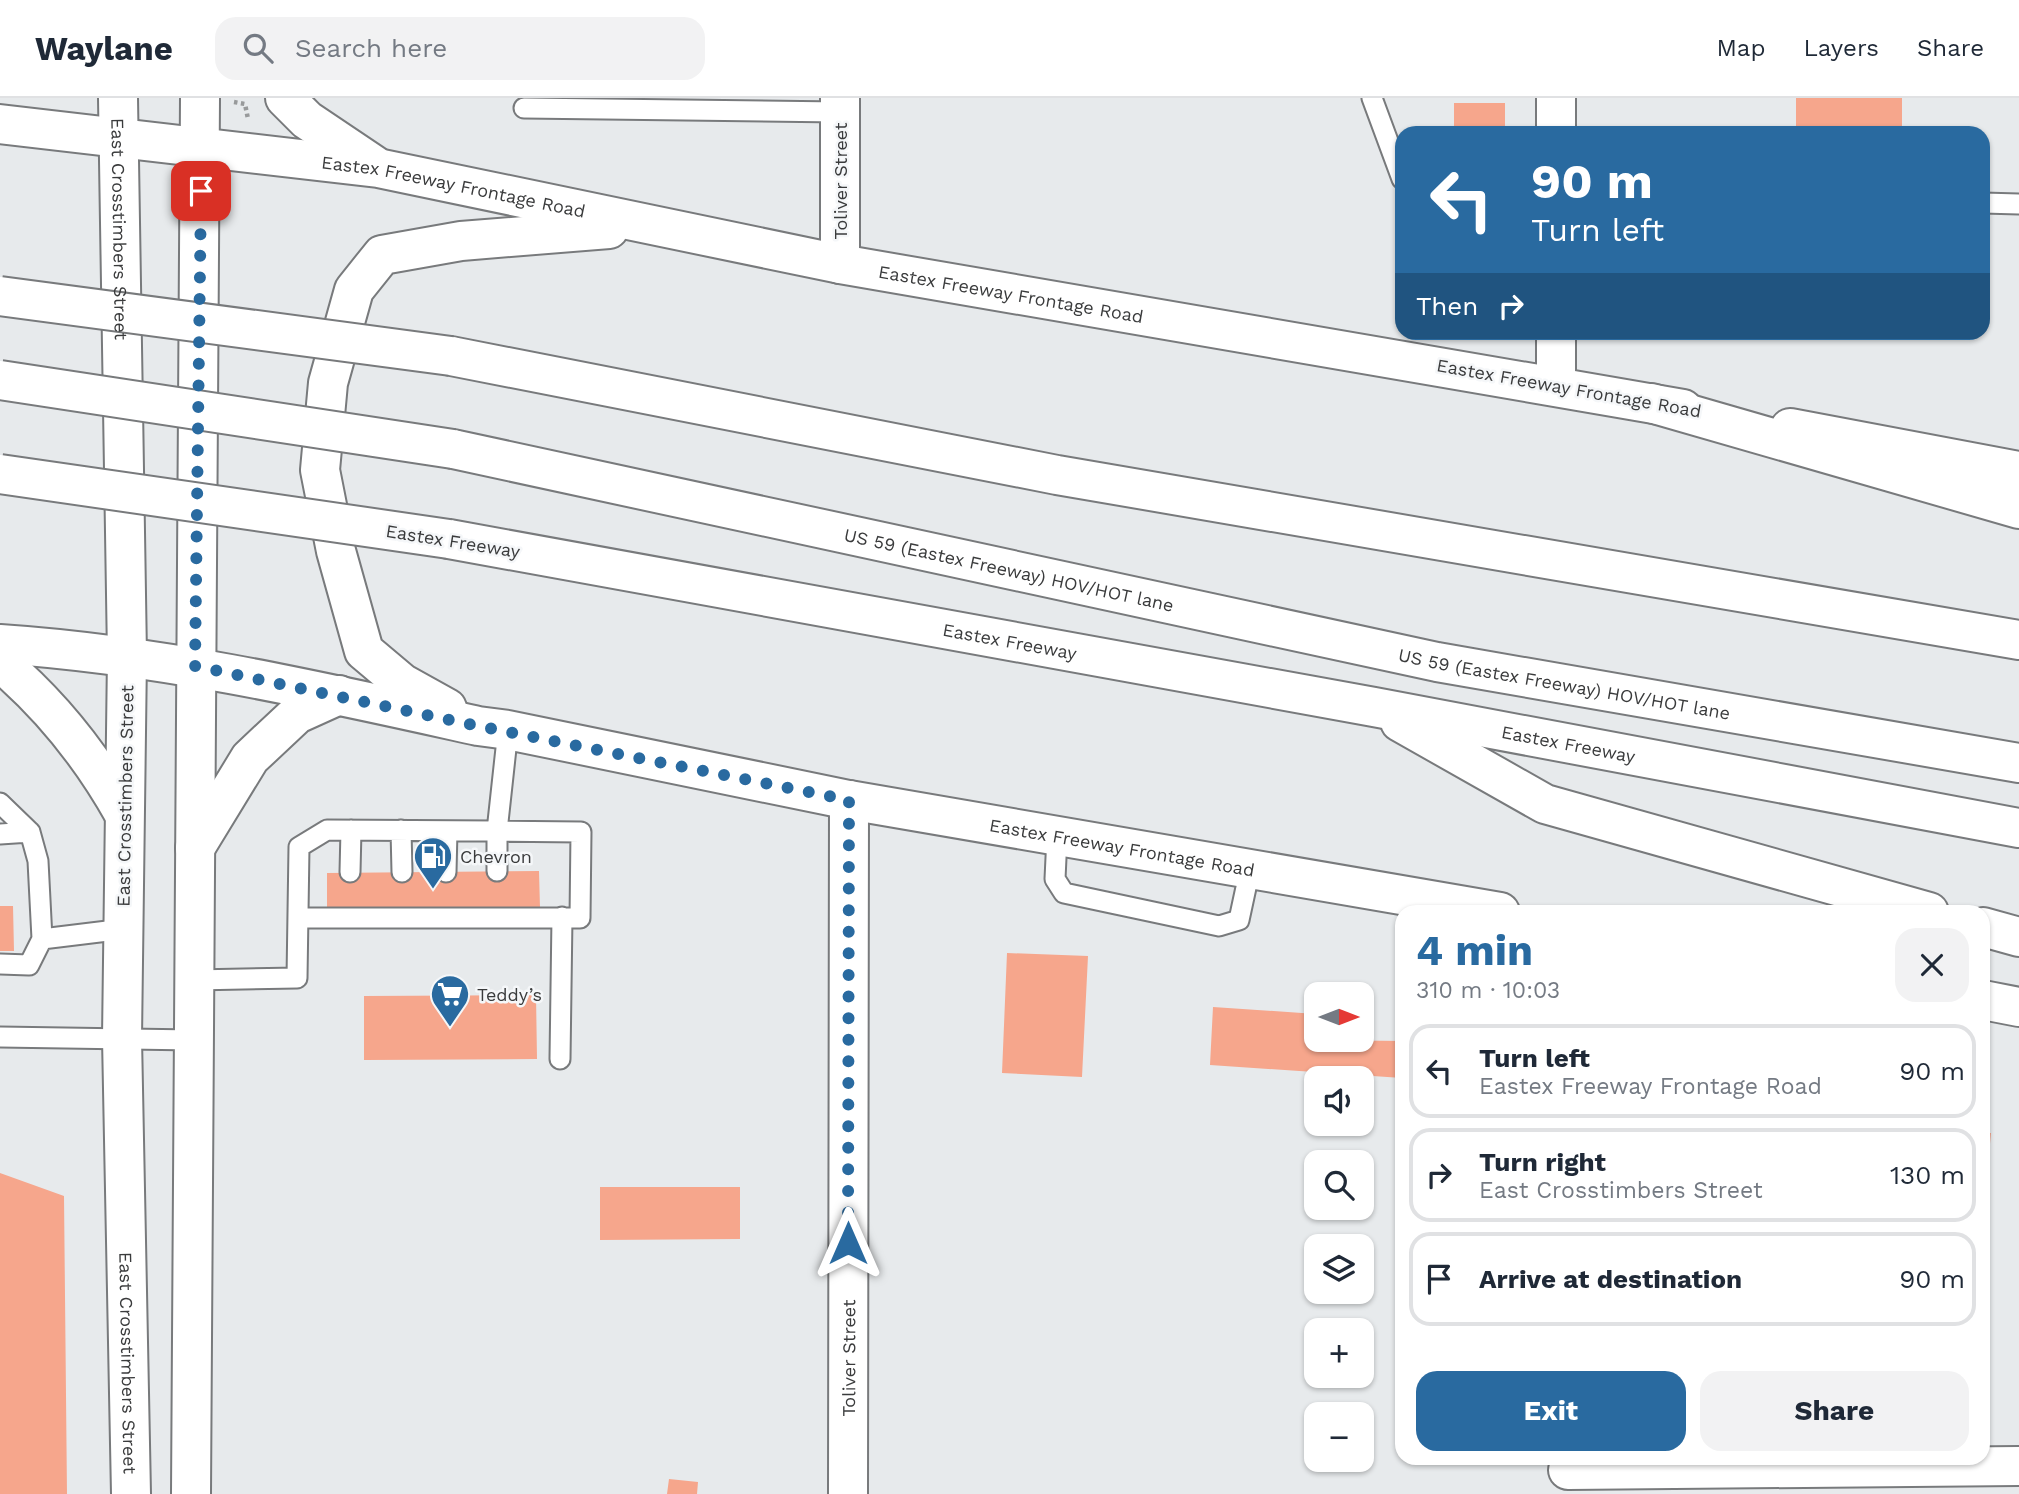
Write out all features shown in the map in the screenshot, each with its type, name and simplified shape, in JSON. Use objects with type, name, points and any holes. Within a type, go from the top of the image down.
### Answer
[{"type":"main road","name":"East Crosstimbers Street","points":[[118,98],[127,656],[122,1038],[131,1494]]},
{"type":"main road","points":[[191,1494],[195,666],[202,147],[200,98]]},
{"type":"main road","points":[[285,98],[307,120],[379,168]]},
{"type":"main road","points":[[1556,98],[1556,126]]},
{"type":"main road","name":"Toliver Street","points":[[840,105],[840,264]]},
{"type":"main road","name":"Eastex Freeway Frontage Road","points":[[0,124],[379,168],[840,264],[1556,385],[2019,471]]},
{"type":"main road","points":[[493,728],[402,682],[364,651],[336,551],[320,470],[328,383],[354,290],[382,255],[461,241],[649,226]]},
{"type":"main road","points":[[0,296],[451,356],[1057,475],[2019,640]]},
{"type":"main road","points":[[1556,340],[1556,385]]},
{"type":"main road","name":"US 59 (Eastex Freeway) HOV/HOT lane","points":[[0,380],[453,449],[1437,662],[2019,763]]},
{"type":"main road","points":[[1651,403],[2019,509]]},
{"type":"main road","name":"Eastex Freeway","points":[[0,474],[449,539],[1374,707],[2019,828]]},
{"type":"main road","name":"Eastex Freeway Frontage Road","points":[[0,644],[127,656],[195,666],[849,800],[1459,905]]},
{"type":"main road","points":[[0,662],[37,695],[75,738],[124,814]]},
{"type":"main road","points":[[195,848],[250,758],[297,714],[339,695]]},
{"type":"main road","points":[[1374,707],[1545,804],[1903,905]]},
{"type":"main road","name":"Toliver Street","points":[[848,1494],[849,800]]},
{"type":"main road","points":[[1990,929],[2019,937]]},
{"type":"main road","points":[[1990,1001],[2019,1007]]},
{"type":"main road","points":[[1568,1474],[2019,1466]]},
{"type":"lane","points":[[1371,98],[1395,161]]},
{"type":"lane","points":[[524,108],[840,105]]},
{"type":"lane","points":[[1990,203],[2019,204]]},
{"type":"lane","points":[[493,728],[497,871]]},
{"type":"lane","points":[[0,803],[30,832],[38,862],[42,939],[29,965],[0,964]]},
{"type":"lane","points":[[194,980],[297,978],[299,846],[327,830],[581,832],[580,918],[496,912],[445,912],[350,913],[298,918]]},
{"type":"lane","points":[[350,872],[351,830]]},
{"type":"lane","points":[[401,830],[402,872]]},
{"type":"lane","points":[[446,872],[447,831]]},
{"type":"lane","points":[[0,834],[30,832]]},
{"type":"lane","points":[[1057,836],[1055,879],[1064,893],[1219,926],[1239,920],[1250,869]]},
{"type":"lane","points":[[560,1059],[562,917]]},
{"type":"lane","points":[[42,939],[124,929]]},
{"type":"lane","points":[[0,1037],[194,1040]]},
{"type":"building","points":[[1796,98],[1902,98],[1902,126],[1796,126]]},
{"type":"building","points":[[1454,103],[1505,103],[1505,126],[1454,126]]},
{"type":"building","name":"Chevron","points":[[539,871],[540,908],[327,909],[327,873]]},
{"type":"building","points":[[0,906],[13,906],[14,951],[0,951]]},
{"type":"building","points":[[1007,953],[1088,956],[1082,1077],[1002,1073]]},
{"type":"building","name":"Teddy’s","points":[[536,995],[537,1059],[364,1060],[364,996]]},
{"type":"building","points":[[1213,1007],[1304,1013],[1304,1052],[1374,1052],[1374,1041],[1395,1041],[1395,1078],[1374,1076],[1374,1066],[1304,1066],[1304,1071],[1210,1065]]},
{"type":"building","points":[[0,1173],[64,1196],[67,1494],[0,1494]]},
{"type":"building","points":[[600,1187],[740,1187],[740,1239],[600,1240]]},
{"type":"building","points":[[669,1479],[698,1482],[697,1494],[667,1494]]},
{"type":"place","name":"Chevron","points":[[433,890]]},
{"type":"place","name":"Teddy’s","points":[[450,1028]]},
{"type":"route","points":[[201,191],[195,666],[849,800],[848,1243]]}]
